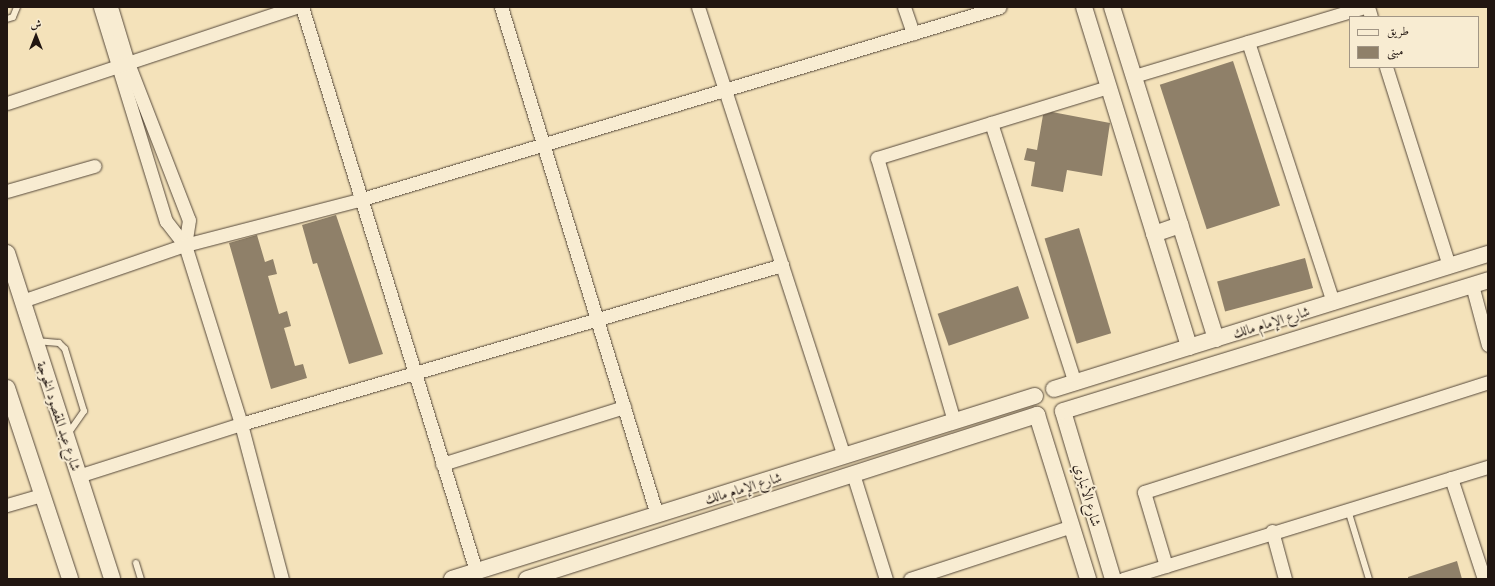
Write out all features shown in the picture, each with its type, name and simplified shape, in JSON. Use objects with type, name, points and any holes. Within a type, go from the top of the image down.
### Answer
[{"type":"street","points":[[100,7],[189,220],[185,245]]},
{"type":"street","points":[[111,7],[123,65],[166,221],[185,245],[241,424],[282,579]]},
{"type":"street","points":[[7,103],[295,7]]},
{"type":"street","points":[[302,7],[359,200],[476,571]]},
{"type":"street","points":[[501,7],[657,514]]},
{"type":"street","points":[[698,7],[844,456]]},
{"type":"street","points":[[904,7],[913,33]]},
{"type":"street","points":[[22,301],[185,245],[359,200],[1000,7]]},
{"type":"street","points":[[1084,7],[1189,347]]},
{"type":"street","points":[[1112,7],[1216,339]]},
{"type":"street","points":[[1134,76],[1364,7]]},
{"type":"street","points":[[1248,42],[1333,302]]},
{"type":"street","points":[[1386,68],[1449,266]]},
{"type":"street","points":[[954,422],[877,158],[1108,87]]},
{"type":"street","points":[[991,123],[1075,382]]},
{"type":"street","points":[[7,191],[94,166]]},
{"type":"street","points":[[1154,234],[1180,225]]},
{"type":"street","name":"شارع عبد المقصود الخوجة","points":[[7,253],[112,579]]},
{"type":"street","name":"شارع الإمام مالك","points":[[1054,389],[1488,254]]},
{"type":"street","points":[[78,476],[241,424],[414,375],[782,265]]},
{"type":"street","name":"شارع الإمام مالك","points":[[1063,411],[1488,280]]},
{"type":"street","points":[[1472,285],[1488,345]]},
{"type":"street","points":[[1166,566],[1144,492],[1488,382]]},
{"type":"street","points":[[7,388],[41,495],[70,579]]},
{"type":"street","points":[[1043,389],[1054,389],[1062,396],[1063,411],[1051,419],[1037,415],[1033,407],[1035,396],[1043,389]]},
{"type":"street","name":"شارع الإمام مالك","points":[[452,579],[1035,396]]},
{"type":"street","points":[[442,464],[624,407]]},
{"type":"street","name":"شارع الأنباري","points":[[1063,411],[1113,579]]},
{"type":"street","name":"شارع الإمام مالك","points":[[527,579],[1037,415]]},
{"type":"street","name":"شارع الأنباري","points":[[1037,415],[1088,579]]},
{"type":"street","points":[[1123,579],[1272,532],[1488,467]]},
{"type":"street","points":[[854,474],[886,579]]},
{"type":"street","points":[[1451,478],[1484,579]]},
{"type":"street","points":[[7,505],[41,495]]},
{"type":"street","points":[[910,579],[1072,526]]},
{"type":"street","points":[[1272,532],[1285,579]]},
{"type":"street","points":[[566,543],[572,565]]},
{"type":"lane","points":[[7,19],[13,17],[17,7]]},
{"type":"lane","points":[[35,341],[59,343],[65,349],[84,411],[66,436]]},
{"type":"lane","points":[[1348,509],[1369,579]]},
{"type":"lane","points":[[136,563],[140,579]]},
{"type":"building","points":[[1233,61],[1280,206],[1207,229],[1160,85]]},
{"type":"building","points":[[1052,112],[1110,123],[1102,176],[1067,170],[1063,192],[1031,186],[1035,162],[1024,160],[1027,148],[1037,150],[1043,115]]},
{"type":"building","points":[[336,215],[383,354],[349,364],[317,263],[313,264],[302,225]]},
{"type":"building","points":[[1079,228],[1111,333],[1077,344],[1045,239]]},
{"type":"building","points":[[257,235],[265,262],[273,259],[277,274],[268,276],[279,314],[287,311],[291,326],[284,328],[295,366],[303,364],[307,378],[271,389],[229,243]]},
{"type":"building","points":[[1305,258],[1313,288],[1225,311],[1217,282]]},
{"type":"building","points":[[1018,286],[1029,318],[949,346],[938,314]]},
{"type":"building","points":[[1457,561],[1462,579],[1408,579],[1408,577]]}]
